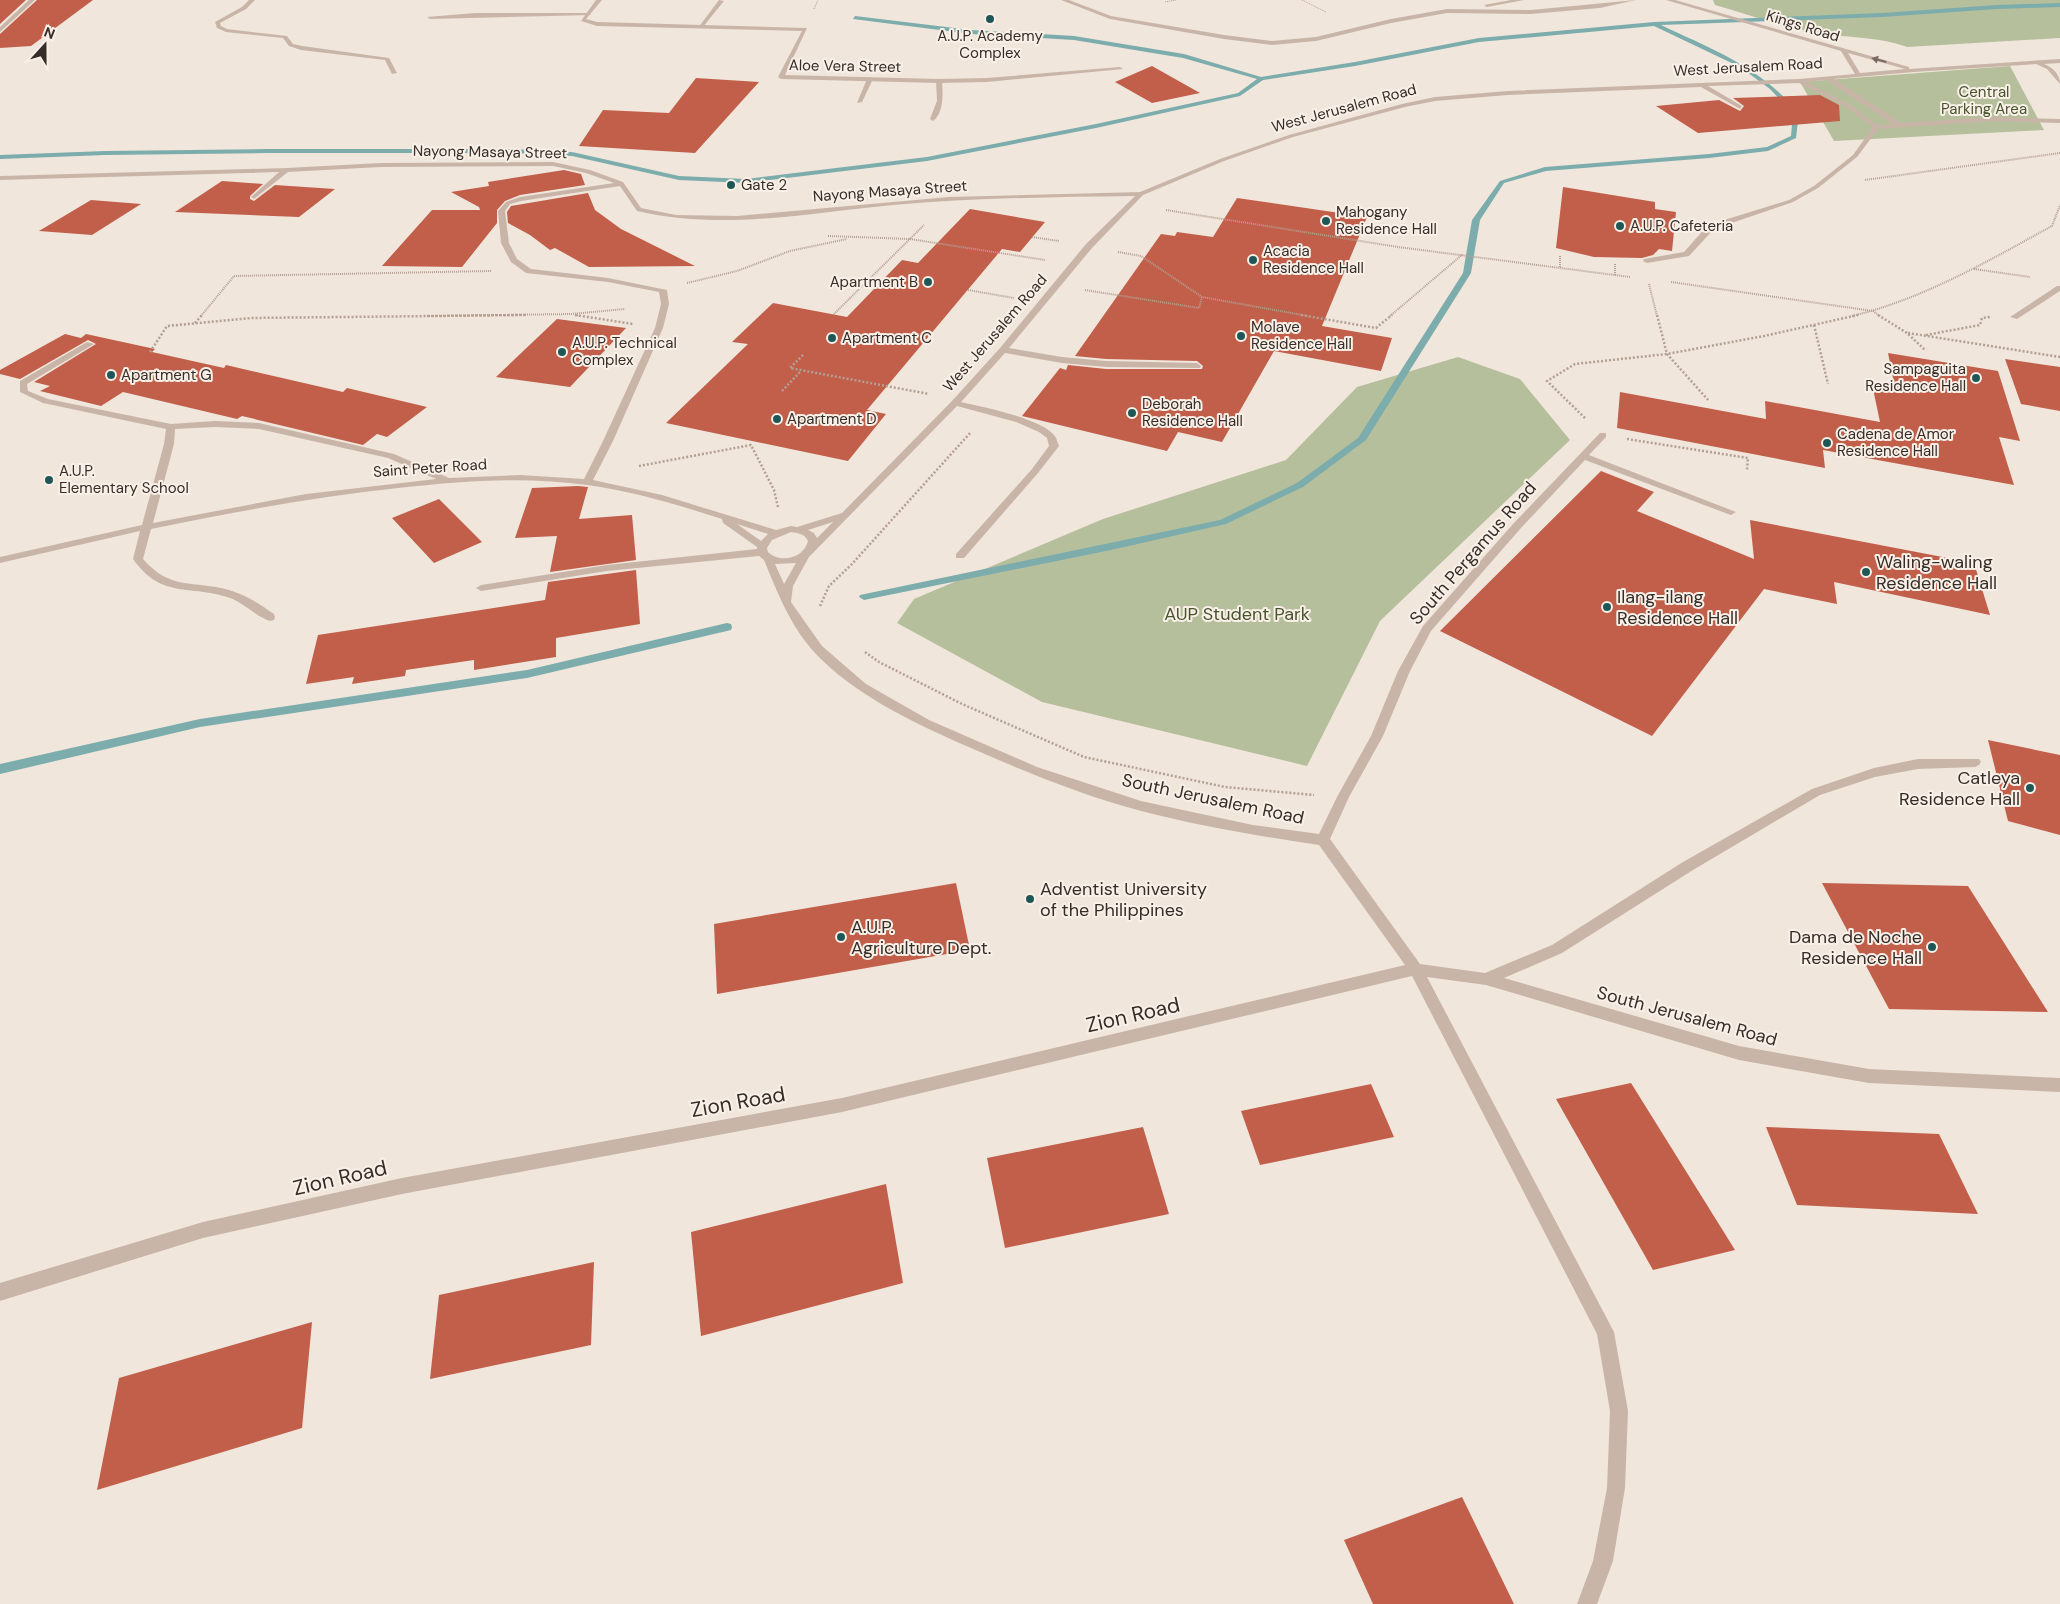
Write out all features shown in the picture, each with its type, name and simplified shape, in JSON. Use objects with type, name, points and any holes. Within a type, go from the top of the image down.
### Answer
[{"type":"street","points":[[0,30],[32,0]]},
{"type":"street","points":[[252,0],[244,9],[217,23],[219,27],[226,30],[285,37],[291,45],[301,48],[387,59],[394,72]]},
{"type":"street","points":[[430,17],[475,14],[588,15],[599,0]]},
{"type":"street","points":[[1064,0],[1110,17],[1240,40],[1272,43],[1316,39],[1391,21],[1522,0]]},
{"type":"street","points":[[1447,12],[1531,12],[1600,6],[1633,0]]},
{"type":"street","name":"Kings Road","points":[[1668,0],[1914,70]]},
{"type":"street","points":[[700,27],[721,1]]},
{"type":"street","name":"Aloe Vera Street","points":[[588,15],[583,20],[597,24],[805,30],[781,76],[940,81],[1002,79],[1120,69]]},
{"type":"street","name":"Kings Road","points":[[1844,51],[1858,75]]},
{"type":"street","name":"West Jerusalem Road","points":[[814,547],[956,401],[1003,350],[1089,246],[1142,194],[1222,160],[1291,136],[1404,105],[1435,99],[1508,93],[1799,81],[1914,70],[2060,61]]},
{"type":"street","points":[[2038,63],[2049,68],[2060,82]]},
{"type":"street","points":[[1828,78],[1900,125]]},
{"type":"street","points":[[859,102],[870,79]]},
{"type":"street","points":[[933,120],[940,101],[940,81]]},
{"type":"street","points":[[1799,81],[1847,105],[1876,127],[1992,119],[2060,121]]},
{"type":"street","points":[[1703,86],[1740,107]]},
{"type":"street","points":[[1647,261],[1686,254],[1710,227],[1791,201],[1816,187],[1855,156],[1876,127]]},
{"type":"street","name":"Nayong Masaya Street","points":[[0,178],[454,163],[553,164],[588,171],[621,183],[639,210],[674,217],[711,218],[752,217],[921,201],[1018,196],[1142,194]]},
{"type":"street","points":[[254,197],[286,170]]},
{"type":"street","points":[[587,482],[591,471],[608,442],[659,328],[665,304],[662,290],[608,280],[529,271],[514,260],[505,243],[501,211],[508,204],[520,199],[621,183]]},
{"type":"street","points":[[2014,316],[2060,288]]},
{"type":"street","points":[[90,344],[23,383],[24,392],[46,401],[171,427],[215,424],[260,426],[392,456],[448,480]]},
{"type":"street","points":[[1003,350],[1062,360],[1106,364],[1197,366]]},
{"type":"street","points":[[956,401],[990,410],[1043,431],[1049,434],[1054,446],[1035,471],[960,556]]},
{"type":"street","points":[[171,427],[169,444],[138,559],[148,574],[176,586],[224,592],[248,601],[270,618]]},
{"type":"street","name":"South Pergamus Road","points":[[1323,840],[1343,797],[1377,736],[1404,670],[1427,629],[1518,526],[1603,436]]},
{"type":"street","points":[[1583,456],[1732,512]]},
{"type":"street","name":"Saint Peter Road","points":[[0,560],[148,525],[279,501],[360,489],[448,480],[514,477],[587,482],[669,499],[774,533]]},
{"type":"street","name":"Saint Peter Road","points":[[714,513],[764,552]]},
{"type":"street","name":"West Jerusalem Road","points":[[800,529],[844,515]]},
{"type":"street","points":[[764,552],[766,539],[774,533],[784,530],[800,529],[814,540],[814,547],[804,557],[788,586],[787,605]]},
{"type":"street","points":[[481,588],[607,568],[764,552],[785,562],[804,557]]},
{"type":"street","name":"South Jerusalem Road","points":[[764,552],[787,605],[818,648],[862,687],[925,723],[1033,770],[1141,806],[1253,830],[1323,840],[1416,970],[1605,1332],[1619,1411],[1616,1488],[1603,1561],[1587,1604]]},
{"type":"street","points":[[1486,979],[1557,949],[1688,866],[1816,792],[1874,773],[1918,764],[1975,762]]},
{"type":"street","name":"Zion Road","points":[[0,1292],[203,1230],[402,1186],[842,1105],[1416,970],[1486,979]]},
{"type":"street","name":"South Jerusalem Road","points":[[1486,979],[1739,1053],[1869,1076],[2060,1085]]},
{"type":"path","points":[[1865,180],[2060,153]]},
{"type":"path","points":[[1747,470],[1748,458],[1603,436],[1547,381],[1575,364],[1667,354],[1873,312],[1958,277],[2052,226],[2060,204]]},
{"type":"path","points":[[1159,209],[1398,247],[1631,277]]},
{"type":"path","points":[[834,314],[929,220]]},
{"type":"path","points":[[824,236],[910,239],[1074,265]]},
{"type":"path","points":[[662,290],[737,271],[790,251],[851,238]]},
{"type":"path","points":[[1121,245],[1115,251],[1141,256],[1202,297],[1376,328],[1463,254]]},
{"type":"path","points":[[1560,256],[1560,267]]},
{"type":"path","points":[[1615,264],[1615,275]]},
{"type":"path","points":[[1974,269],[2031,277]]},
{"type":"path","points":[[194,324],[234,276],[529,271]]},
{"type":"path","points":[[1648,279],[1667,354],[1709,401]]},
{"type":"path","points":[[1090,282],[1084,290],[1199,308],[1202,297]]},
{"type":"path","points":[[1667,282],[1873,312],[1907,332],[1925,350]]},
{"type":"path","points":[[968,290],[1041,303]]},
{"type":"path","points":[[150,352],[167,326],[251,318],[571,314],[665,304]]},
{"type":"path","points":[[571,314],[659,328]]},
{"type":"path","points":[[1923,336],[1980,325],[1982,318]]},
{"type":"path","points":[[1814,325],[1828,384]]},
{"type":"path","points":[[1907,332],[2060,358]]},
{"type":"path","points":[[803,355],[790,368],[956,401]]},
{"type":"path","points":[[782,391],[801,370]]},
{"type":"path","points":[[820,609],[823,597],[829,586],[852,564],[990,410]]},
{"type":"path","points":[[591,471],[636,467],[750,445],[774,490]]},
{"type":"path","points":[[864,651],[879,662],[962,704],[1084,757],[1225,787],[1343,797]]},
{"type":"green space","points":[[1713,0],[2060,0],[2060,38],[1907,47],[1872,39],[1824,34],[1775,23],[1715,5]]},
{"type":"green space","name":"Central Parking Area","points":[[2010,66],[2044,130],[1834,141],[1800,82]]},
{"type":"green space","name":"AUP Student Park","points":[[1458,357],[1520,379],[1570,440],[1380,621],[1307,766],[1042,702],[897,623],[914,599],[1103,519],[1286,460],[1357,387]]},
{"type":"building","points":[[0,0],[26,0],[0,24]]},
{"type":"building","points":[[37,0],[93,0],[31,46],[0,48],[0,34]]},
{"type":"building","points":[[1152,66],[1200,93],[1152,103],[1115,82]]},
{"type":"building","points":[[696,78],[759,82],[695,153],[579,146],[603,110],[669,113]]},
{"type":"building","points":[[1820,95],[1839,105],[1840,121],[1698,133],[1656,106],[1719,100],[1740,111],[1744,106],[1733,98]]},
{"type":"building","points":[[564,170],[581,174],[585,185],[520,195],[505,201],[497,210],[497,223],[462,267],[382,266],[432,210],[480,210],[479,207],[451,192],[489,186],[488,182]]},
{"type":"building","points":[[222,181],[263,184],[250,196],[250,199],[254,201],[275,185],[335,189],[299,217],[175,212]]},
{"type":"building","name":"A.U.P. Cafeteria","points":[[1563,187],[1655,202],[1655,209],[1676,212],[1672,251],[1659,249],[1653,255],[1642,258],[1594,257],[1556,248]]},
{"type":"building","points":[[588,193],[595,210],[621,229],[695,266],[589,267],[555,248],[550,250],[530,235],[508,223],[507,212],[511,206]]},
{"type":"building","points":[[1237,198],[1367,217],[1322,326],[1392,338],[1381,371],[1274,351],[1222,442],[1178,432],[1167,451],[1022,416],[1060,368],[1066,370],[1068,365],[1106,369],[1202,369],[1203,366],[1197,361],[1106,359],[1075,356],[1161,234],[1175,236],[1177,232],[1213,237]]},
{"type":"building","points":[[91,200],[141,204],[92,235],[39,231]]},
{"type":"building","points":[[970,209],[1045,222],[1020,252],[1002,249],[867,410],[886,414],[848,461],[666,423],[748,344],[732,342],[773,303],[847,317],[902,260],[918,263]]},
{"type":"building","name":"A.U.P. Technical Complex","points":[[557,319],[626,328],[570,387],[496,377]]},
{"type":"building","points":[[65,334],[81,338],[86,334],[155,349],[152,352],[224,368],[226,365],[343,392],[347,388],[427,407],[387,437],[377,434],[363,445],[242,416],[237,419],[123,392],[101,406],[40,391],[50,386],[34,382],[96,344],[88,340],[20,379],[0,374],[0,370]]},
{"type":"building","name":"Cadena de Amor Residence Hall","points":[[1888,353],[1998,371],[2020,441],[1999,437],[2014,485],[1823,450],[1825,468],[1617,428],[1620,392],[1766,419],[1765,401],[1880,422],[1872,384],[1895,388]]},
{"type":"building","points":[[2005,359],[2060,367],[2060,411],[2021,404]]},
{"type":"building","name":"Ilang-ilang Residence Hall","points":[[1601,471],[1654,492],[1637,511],[1754,559],[1750,520],[1974,563],[1990,615],[1834,582],[1837,604],[1764,589],[1652,736],[1440,631]]},
{"type":"building","points":[[588,487],[579,519],[632,515],[636,560],[550,572],[557,536],[515,538],[532,488]]},
{"type":"building","points":[[439,499],[482,542],[434,563],[392,518]]},
{"type":"building","points":[[636,570],[640,624],[556,638],[556,657],[474,670],[474,660],[406,670],[405,676],[352,684],[354,677],[306,684],[318,635],[545,600],[548,582]]},
{"type":"building","name":"Catleya Residence Hall","points":[[1988,740],[2060,755],[2060,835],[2008,821]]},
{"type":"building","name":"A.U.P. Agriculture Dept.","points":[[956,883],[970,950],[717,994],[714,924]]},
{"type":"building","name":"Dama de Noche Residence Hall","points":[[1822,883],[1968,886],[2048,1012],[1889,1009]]},
{"type":"building","points":[[1631,1083],[1735,1250],[1653,1270],[1556,1099]]},
{"type":"building","points":[[1371,1084],[1394,1137],[1260,1165],[1241,1111]]},
{"type":"building","points":[[1143,1127],[1169,1214],[1005,1248],[987,1158]]},
{"type":"building","points":[[1766,1127],[1939,1134],[1978,1214],[1797,1205]]},
{"type":"building","points":[[886,1184],[903,1283],[701,1336],[691,1232]]},
{"type":"building","points":[[594,1262],[591,1345],[430,1379],[439,1295]]},
{"type":"building","points":[[312,1322],[302,1428],[97,1490],[119,1378]]},
{"type":"building","points":[[1462,1497],[1514,1604],[1373,1604],[1344,1540]]},
{"type":"waterway","points":[[1261,79],[1355,64],[1479,40],[1654,24],[1882,15],[1997,7],[2060,5]]},
{"type":"waterway","points":[[855,18],[971,32],[1074,38],[1184,56],[1261,79]]},
{"type":"waterway","points":[[864,597],[1111,547],[1223,522],[1300,485],[1361,440],[1467,273],[1476,220],[1502,182],[1545,169],[1709,156],[1768,149],[1794,137],[1796,113],[1772,88],[1742,66],[1656,25]]},
{"type":"waterway","points":[[0,157],[105,153],[267,151],[512,151],[572,154],[679,178],[746,181],[927,159],[1096,126],[1240,94],[1261,79]]},
{"type":"waterway","points":[[0,769],[200,723],[527,674],[727,627]]},
{"type":"place","name":"A.U.P. Academy Complex","points":[[990,19]]},
{"type":"place","name":"Gate 2","points":[[731,185]]},
{"type":"place","name":"Mahogany Residence Hall","points":[[1326,221]]},
{"type":"place","name":"A.U.P. Cafeteria","points":[[1620,226]]},
{"type":"place","name":"Acacia Residence Hall","points":[[1253,260]]},
{"type":"place","name":"Apartment B","points":[[928,282]]},
{"type":"place","name":"Molave Residence Hall","points":[[1241,336]]},
{"type":"place","name":"Apartment C","points":[[832,338]]},
{"type":"place","name":"A.U.P. Technical Complex","points":[[562,352]]},
{"type":"place","name":"Apartment G","points":[[111,375]]},
{"type":"place","name":"Sampaguita Residence Hall","points":[[1976,378]]},
{"type":"place","name":"Deborah Residence Hall","points":[[1132,413]]},
{"type":"place","name":"Apartment D","points":[[777,419]]},
{"type":"place","name":"Cadena de Amor Residence Hall","points":[[1827,443]]},
{"type":"place","name":"A.U.P. Elementary School","points":[[49,480]]},
{"type":"place","name":"Waling-waling Residence Hall","points":[[1866,572]]},
{"type":"place","name":"Ilang-ilang Residence Hall","points":[[1607,607]]},
{"type":"place","name":"Catleya Residence Hall","points":[[2030,788]]},
{"type":"place","name":"Adventist University of the Philippines","points":[[1030,899]]},
{"type":"place","name":"A.U.P. Agriculture Dept.","points":[[841,937]]},
{"type":"place","name":"Dama de Noche Residence Hall","points":[[1932,947]]}]
